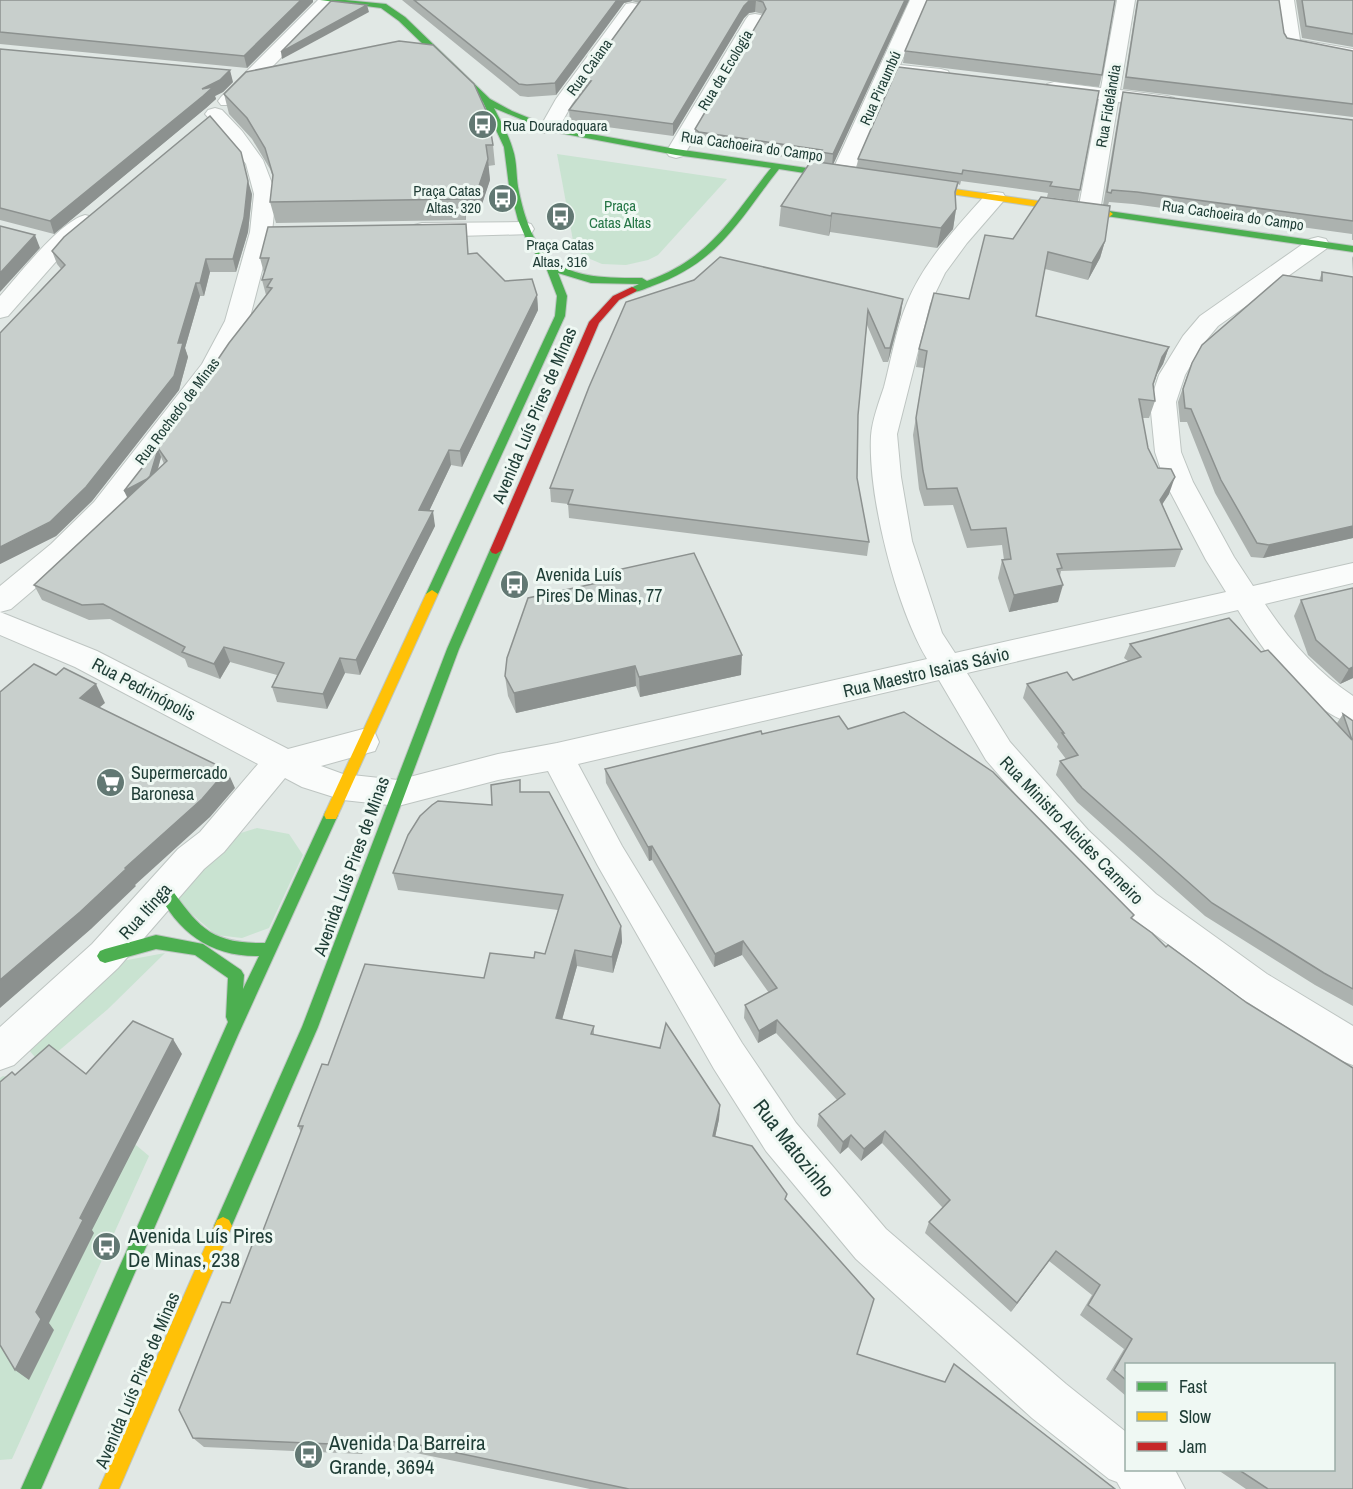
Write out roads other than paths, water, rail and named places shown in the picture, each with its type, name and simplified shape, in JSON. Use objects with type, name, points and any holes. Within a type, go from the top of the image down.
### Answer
[{"type":"main road","points":[[326,0],[376,4],[390,10],[488,101],[509,113],[534,135],[508,149]]},
{"type":"main road","points":[[488,101],[497,128],[508,149],[523,228],[540,258],[552,270],[571,277],[614,282],[653,280],[676,272],[694,262],[709,248],[776,167]]},
{"type":"main road","name":"Rua Cachoeira do Campo","points":[[534,135],[676,152],[865,179]]},
{"type":"main road","name":"Rua Cachoeira do Campo","points":[[900,184],[1353,249]]},
{"type":"main road","name":"Avenida Luís Pires de Minas","points":[[31,1489],[230,1035],[560,316],[562,296],[552,270]]},
{"type":"main road","name":"Avenida Luís Pires de Minas","points":[[109,1489],[310,1027],[453,649],[594,322],[612,300],[653,280]]},
{"type":"main road","points":[[164,890],[192,928],[206,941],[224,949],[236,951],[270,950]]},
{"type":"main road","points":[[105,956],[156,942],[198,949],[236,975],[236,1002],[230,1035]]},
{"type":"street","points":[[231,74],[253,76],[326,0]]},
{"type":"street","name":"Rua Piraumbú","points":[[841,176],[919,0]]},
{"type":"street","name":"Rua Fidelândia","points":[[1089,212],[1126,0]]},
{"type":"street","points":[[1285,0],[1292,44],[1353,55]]},
{"type":"street","name":"Rua Caiana","points":[[534,135],[563,103],[632,8]]},
{"type":"street","name":"Rua da Ecologia","points":[[676,152],[755,19]]},
{"type":"street","points":[[889,69],[959,77]]},
{"type":"street","name":"Rua Rochedo de Minas","points":[[0,602],[62,551],[104,508],[213,366],[237,321],[273,232],[256,164],[235,135],[206,122],[253,76]]},
{"type":"street","points":[[1040,87],[1191,105]]},
{"type":"street","name":"Rua Ministro Alcides Carneiro","points":[[995,198],[959,238],[934,273],[918,304],[885,434],[887,477],[898,542],[927,634],[998,751],[1076,840],[1143,905],[1254,986],[1353,1047]]},
{"type":"street","points":[[0,311],[49,241],[96,213]]},
{"type":"street","points":[[404,230],[523,228]]},
{"type":"street","points":[[1318,244],[1209,321],[1192,340],[1172,375],[1162,402],[1168,452],[1179,482],[1221,560],[1270,636],[1318,688],[1353,712]]},
{"type":"street","name":"Rua Maestro Isaias Sávio","points":[[343,787],[398,793],[498,766],[557,756],[947,668],[1353,573]]},
{"type":"street","name":"Rua Pedrinópolis","points":[[0,623],[86,659],[314,778],[343,787]]},
{"type":"street","points":[[282,762],[363,742]]},
{"type":"street","name":"Rua Maestro Isaias Sávio","points":[[411,755],[434,765],[466,768],[498,766]]},
{"type":"street","name":"Rua Matozinho","points":[[557,756],[610,856],[728,1056],[781,1137],[871,1244],[1048,1401],[1125,1461]]},
{"type":"street","name":"Rua Itinga","points":[[0,1052],[105,956],[191,859],[212,842],[282,762]]},
{"type":"street","points":[[1137,1471],[1161,1489]]},
{"type":"place","name":"Rua Douradoquara","points":[[482,125]]},
{"type":"place","name":"Praça Catas Altas, 320","points":[[502,199]]},
{"type":"place","name":"Praça Catas Altas, 316","points":[[560,217]]},
{"type":"place","name":"Avenida Luís Pires De Minas, 77","points":[[515,584]]},
{"type":"place","name":"Supermercado Baronesa","points":[[110,782]]},
{"type":"place","name":"Avenida Luís Pires De Minas, 238","points":[[107,1247]]},
{"type":"place","name":"Avenida Da Barreira Grande, 3694","points":[[308,1454]]},
{"type":"park label","name":"Praça Catas Altas","points":[[620,214]]}]
